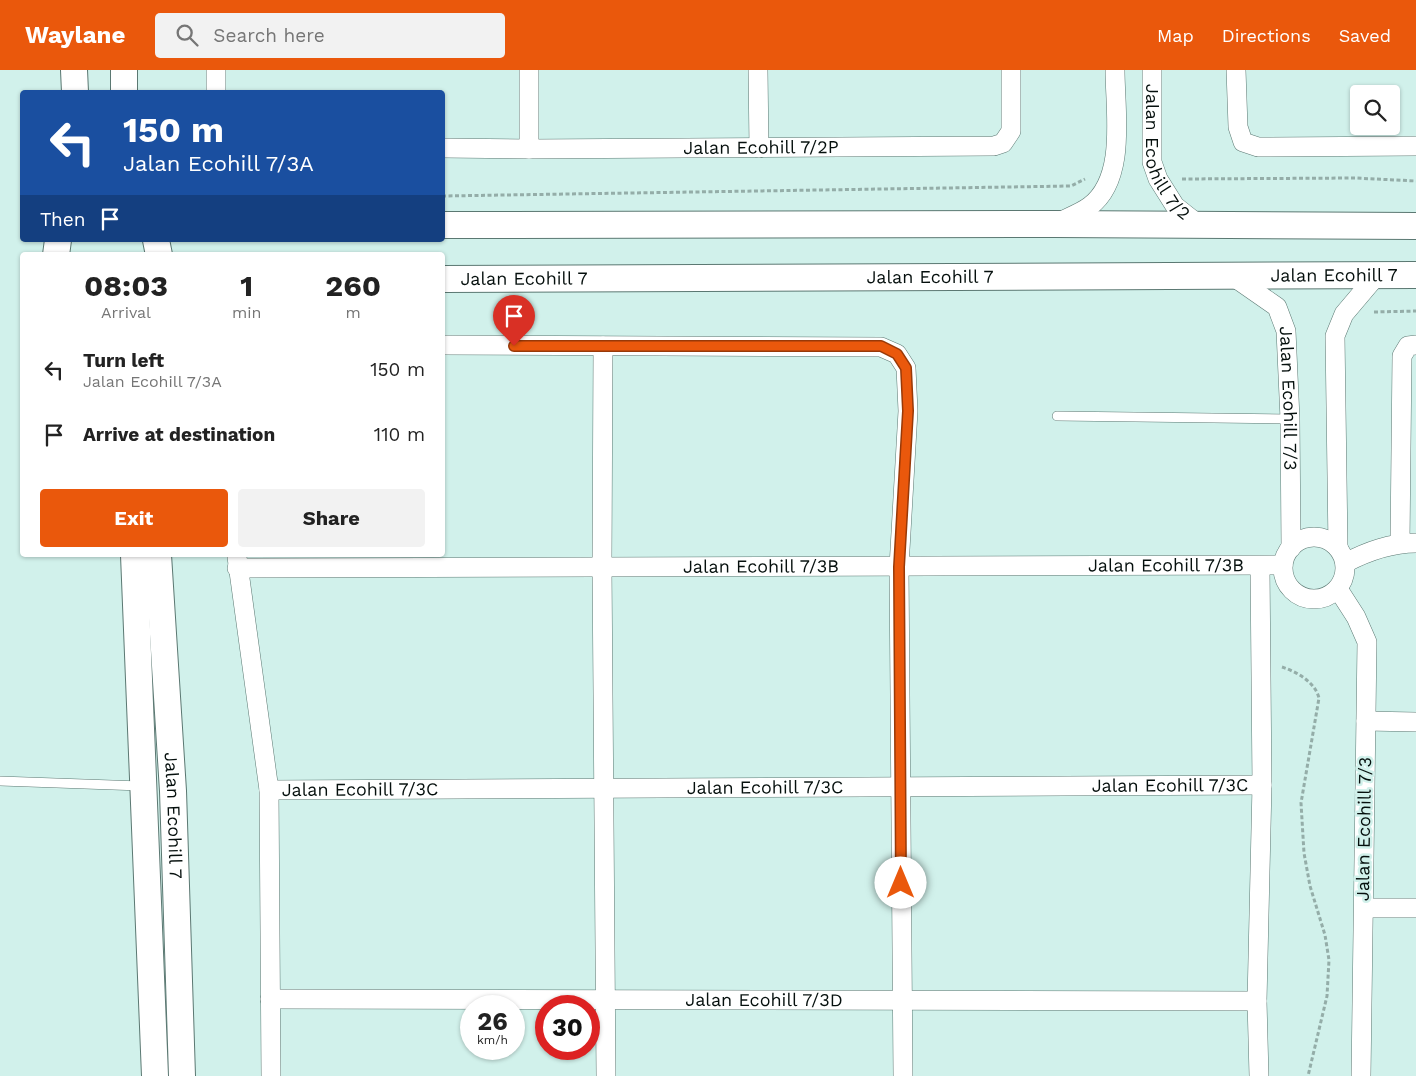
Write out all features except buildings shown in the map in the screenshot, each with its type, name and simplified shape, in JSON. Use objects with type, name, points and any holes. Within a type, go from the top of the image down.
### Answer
[{"type":"street","points":[[74,70],[75,90]]},
{"type":"street","points":[[124,70],[124,90]]},
{"type":"street","points":[[216,70],[216,90]]},
{"type":"street","points":[[529,70],[529,149]]},
{"type":"street","points":[[758,70],[759,148]]},
{"type":"street","name":"Jalan Ecohill 7/2P","points":[[445,148],[994,146],[1003,143],[1011,130],[1011,70]]},
{"type":"street","points":[[1055,224],[1090,206],[1107,186],[1115,162],[1115,70]]},
{"type":"street","name":"Jalan Ecohill 7/2","points":[[1152,70],[1152,162],[1158,179],[1175,206],[1199,225]]},
{"type":"street","points":[[1236,70],[1238,127],[1242,142],[1258,147],[1416,146]]},
{"type":"street","points":[[445,225],[1055,224],[1416,226]]},
{"type":"street","name":"Jalan Ecohill 7","points":[[445,279],[1230,274],[1416,275]]},
{"type":"street","name":"Jalan Ecohill 7/3","points":[[1230,274],[1277,306],[1286,331],[1290,419],[1291,548]]},
{"type":"street","points":[[1341,555],[1323,538],[1306,538],[1291,548],[1283,565],[1284,575],[1288,584],[1302,597],[1322,598],[1338,589],[1345,572],[1341,555],[1335,336],[1344,314],[1376,275]]},
{"type":"street","points":[[445,345],[881,346],[897,354],[906,368],[908,411],[899,567],[903,1076]]},
{"type":"street","points":[[1341,555],[1408,542],[1402,356],[1408,346],[1416,345]]},
{"type":"street","points":[[603,346],[602,567],[606,1076]]},
{"type":"street","points":[[134,557],[141,786],[155,1076]]},
{"type":"street","name":"Jalan Ecohill 7","points":[[158,557],[173,791],[182,1076]]},
{"type":"street","points":[[237,561],[269,790],[271,1076]]},
{"type":"street","name":"Jalan Ecohill 7/3B","points":[[237,561],[602,567],[1260,567],[1283,565]]},
{"type":"street","points":[[1259,1076],[1257,1001],[1262,785],[1260,567]]},
{"type":"street","name":"Jalan Ecohill 7/3","points":[[1338,589],[1356,617],[1367,642],[1361,1076]]},
{"type":"street","points":[[1366,721],[1416,722]]},
{"type":"street","name":"Jalan Ecohill 7/3C","points":[[269,790],[1262,785]]},
{"type":"street","points":[[1364,908],[1416,908]]},
{"type":"street","name":"Jalan Ecohill 7/3D","points":[[270,999],[1257,1001]]},
{"type":"lane","points":[[1056,416],[1290,419]]},
{"type":"lane","points":[[0,781],[141,786]]},
{"type":"path","points":[[445,196],[1071,186],[1087,177]]},
{"type":"path","points":[[1158,179],[1355,178],[1416,181]]},
{"type":"path","points":[[1344,314],[1416,311]]},
{"type":"path","points":[[1261,660],[1288,669],[1312,683],[1317,690],[1319,698],[1301,803],[1304,853],[1310,886],[1325,935],[1329,960],[1327,996],[1308,1076]]},
{"type":"route","points":[[514,346],[881,346],[897,354],[906,368],[908,411],[899,567],[901,883]]}]
